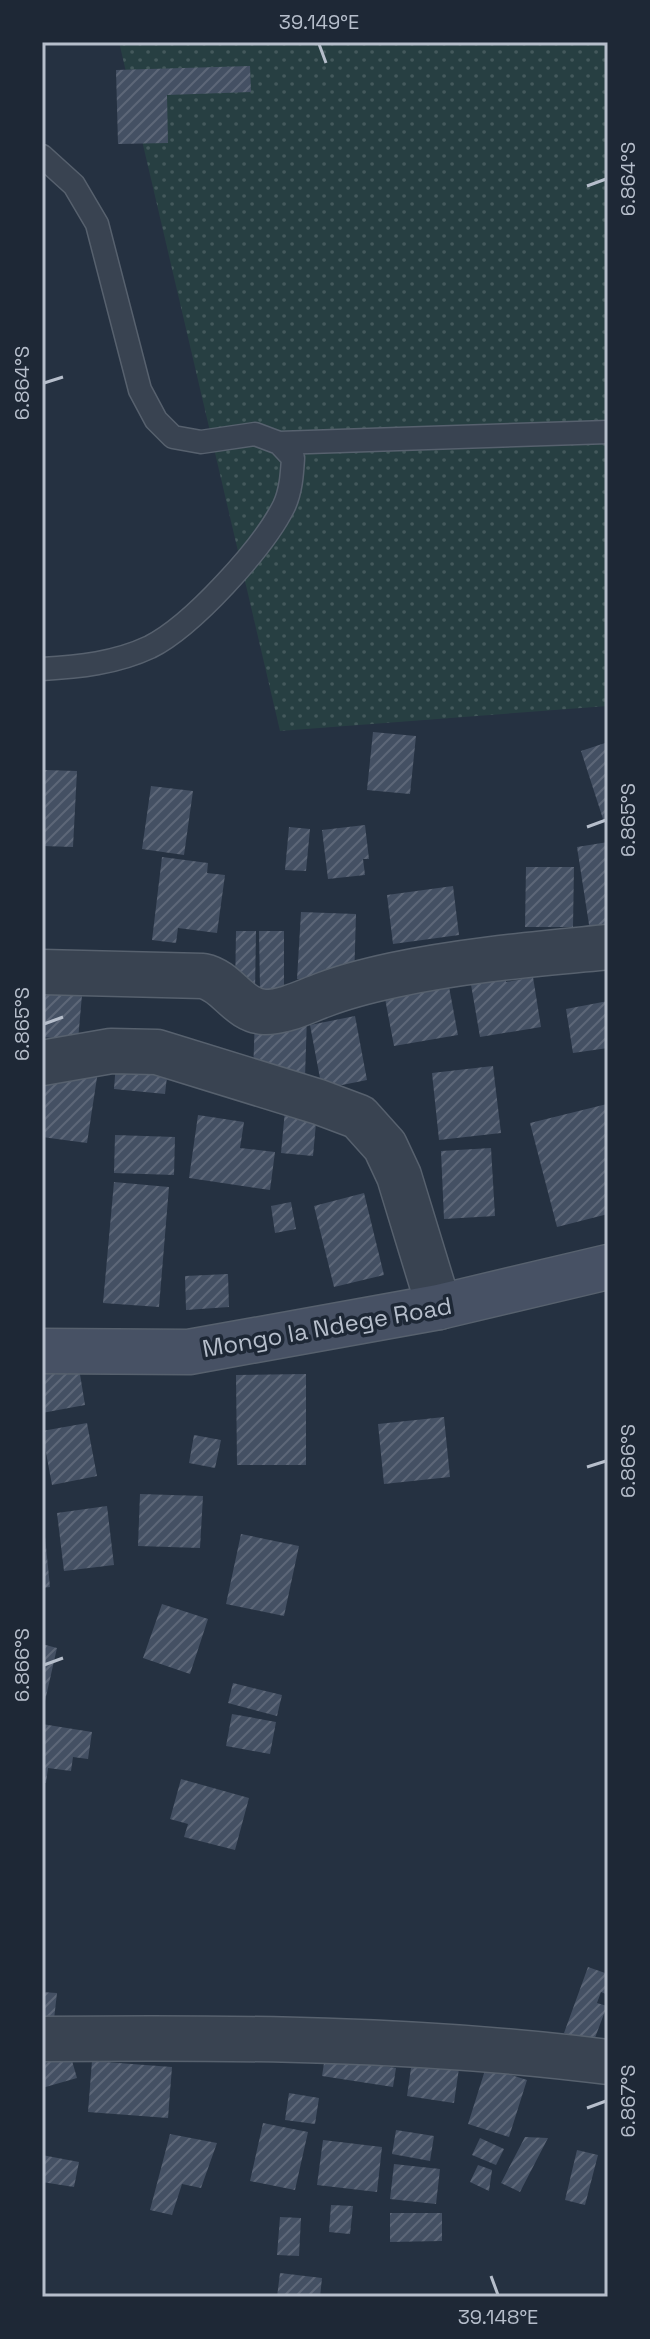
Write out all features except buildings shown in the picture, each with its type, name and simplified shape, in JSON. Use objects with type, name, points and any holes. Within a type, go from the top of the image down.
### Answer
[{"type":"street","points":[[42,972],[203,976],[223,985],[248,1008],[264,1012],[288,1009],[326,993],[394,975],[608,947]]},
{"type":"street","points":[[42,1063],[111,1051],[157,1052],[359,1117],[385,1146],[399,1176],[439,1307]]},
{"type":"street","name":"Mongo la Ndege Road","points":[[42,1351],[189,1352],[439,1307],[608,1267]]},
{"type":"street","points":[[42,2039],[217,2037],[402,2042],[608,2062]]},
{"type":"lane","points":[[42,156],[74,185],[97,224],[140,390],[156,420],[173,437],[201,442],[255,434],[279,443],[608,432]]},
{"type":"lane","points":[[42,669],[110,661],[150,647],[179,628],[258,546],[285,505],[292,479],[293,458],[279,443]]},
{"type":"green space","points":[[119,42],[608,42],[608,706],[280,731]]}]
